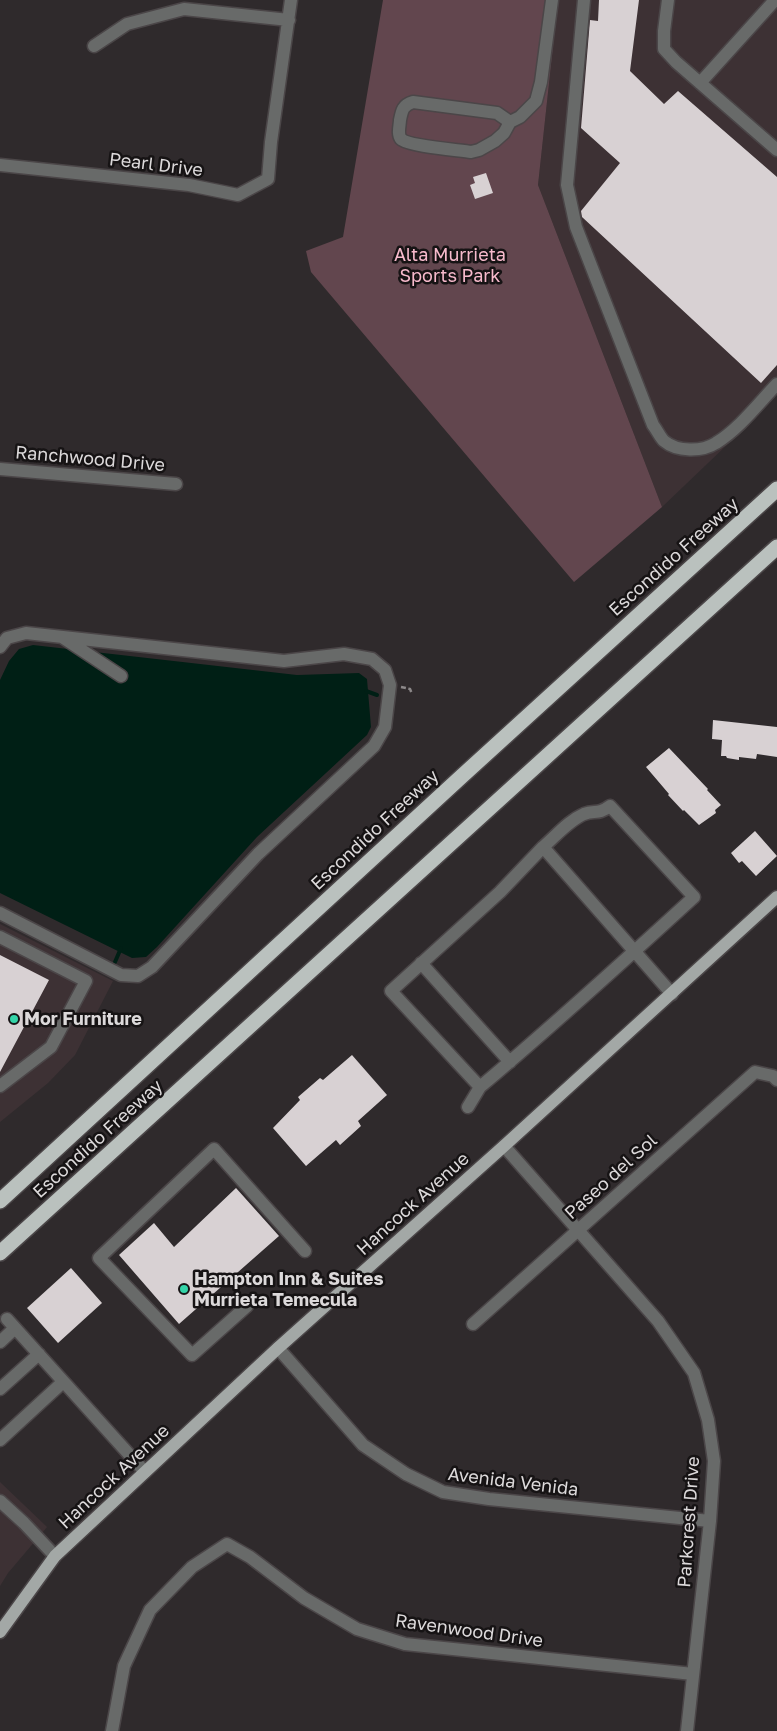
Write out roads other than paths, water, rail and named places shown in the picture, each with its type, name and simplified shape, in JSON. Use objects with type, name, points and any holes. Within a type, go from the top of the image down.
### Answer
[{"type":"highway","name":"Escondido Freeway","points":[[0,1201],[777,489]]},
{"type":"highway","name":"Escondido Freeway","points":[[0,1253],[777,547]]},
{"type":"main road","name":"Hancock Avenue","points":[[0,1632],[55,1556],[278,1348],[504,1146],[777,897]]},
{"type":"street","points":[[94,46],[128,24],[184,9],[289,20],[291,0]]},
{"type":"street","points":[[510,122],[497,113],[413,102],[403,108],[399,134],[402,140],[411,144],[471,152],[480,150],[495,141],[504,133],[510,122],[520,117],[536,101],[541,82],[552,0]]},
{"type":"street","points":[[584,0],[567,185],[576,227],[653,425],[665,441],[681,449],[697,449],[714,444],[730,432],[777,384]]},
{"type":"street","points":[[668,0],[664,49],[777,150]]},
{"type":"street","points":[[700,83],[775,0]]},
{"type":"street","name":"Pearl Drive","points":[[0,165],[189,185],[238,194],[268,179],[271,142],[289,20]]},
{"type":"street","name":"Ranchwood Drive","points":[[0,469],[176,484]]},
{"type":"street","points":[[0,647],[7,638],[26,632],[284,661],[344,654],[372,659],[385,670],[390,685],[385,727],[374,746],[258,854],[152,967],[138,976],[121,976],[0,913]]},
{"type":"street","points":[[60,636],[121,676]]},
{"type":"street","points":[[468,1107],[480,1087],[694,897],[610,806],[602,812],[586,813],[572,821],[543,847],[500,892],[391,990],[480,1087]]},
{"type":"street","points":[[543,847],[672,994]]},
{"type":"street","points":[[0,937],[86,981],[51,1047],[0,1086]]},
{"type":"street","points":[[421,963],[510,1062]]},
{"type":"street","name":"Paseo del Sol","points":[[473,1324],[755,1072],[773,1076],[777,1080]]},
{"type":"street","name":"Parkcrest Drive","points":[[504,1146],[658,1321],[694,1373],[708,1420],[714,1461],[710,1521],[687,1731]]},
{"type":"street","points":[[247,1306],[192,1355],[99,1258],[214,1149],[305,1251]]},
{"type":"street","points":[[0,1342],[11,1324],[145,1472]]},
{"type":"street","name":"Avenida Venida","points":[[278,1348],[363,1445],[406,1474],[443,1492],[489,1499],[710,1521]]},
{"type":"street","points":[[0,1389],[39,1354]]},
{"type":"street","points":[[0,1440],[63,1382]]},
{"type":"street","points":[[0,1501],[55,1556]]},
{"type":"street","name":"Ravenwood Drive","points":[[112,1731],[124,1666],[150,1610],[192,1567],[227,1544],[250,1557],[304,1598],[356,1629],[405,1644],[693,1674]]},
{"type":"waterway","points":[[366,691],[377,695]]},
{"type":"waterway","points":[[115,962],[121,948]]},
{"type":"place","name":"Mor Furniture","points":[[14,1019]]},
{"type":"place","name":"Hampton Inn & Suites Murrieta Temecula","points":[[184,1289]]},
{"type":"park label","name":"Alta Murrieta Sports Park","points":[[450,265]]}]
